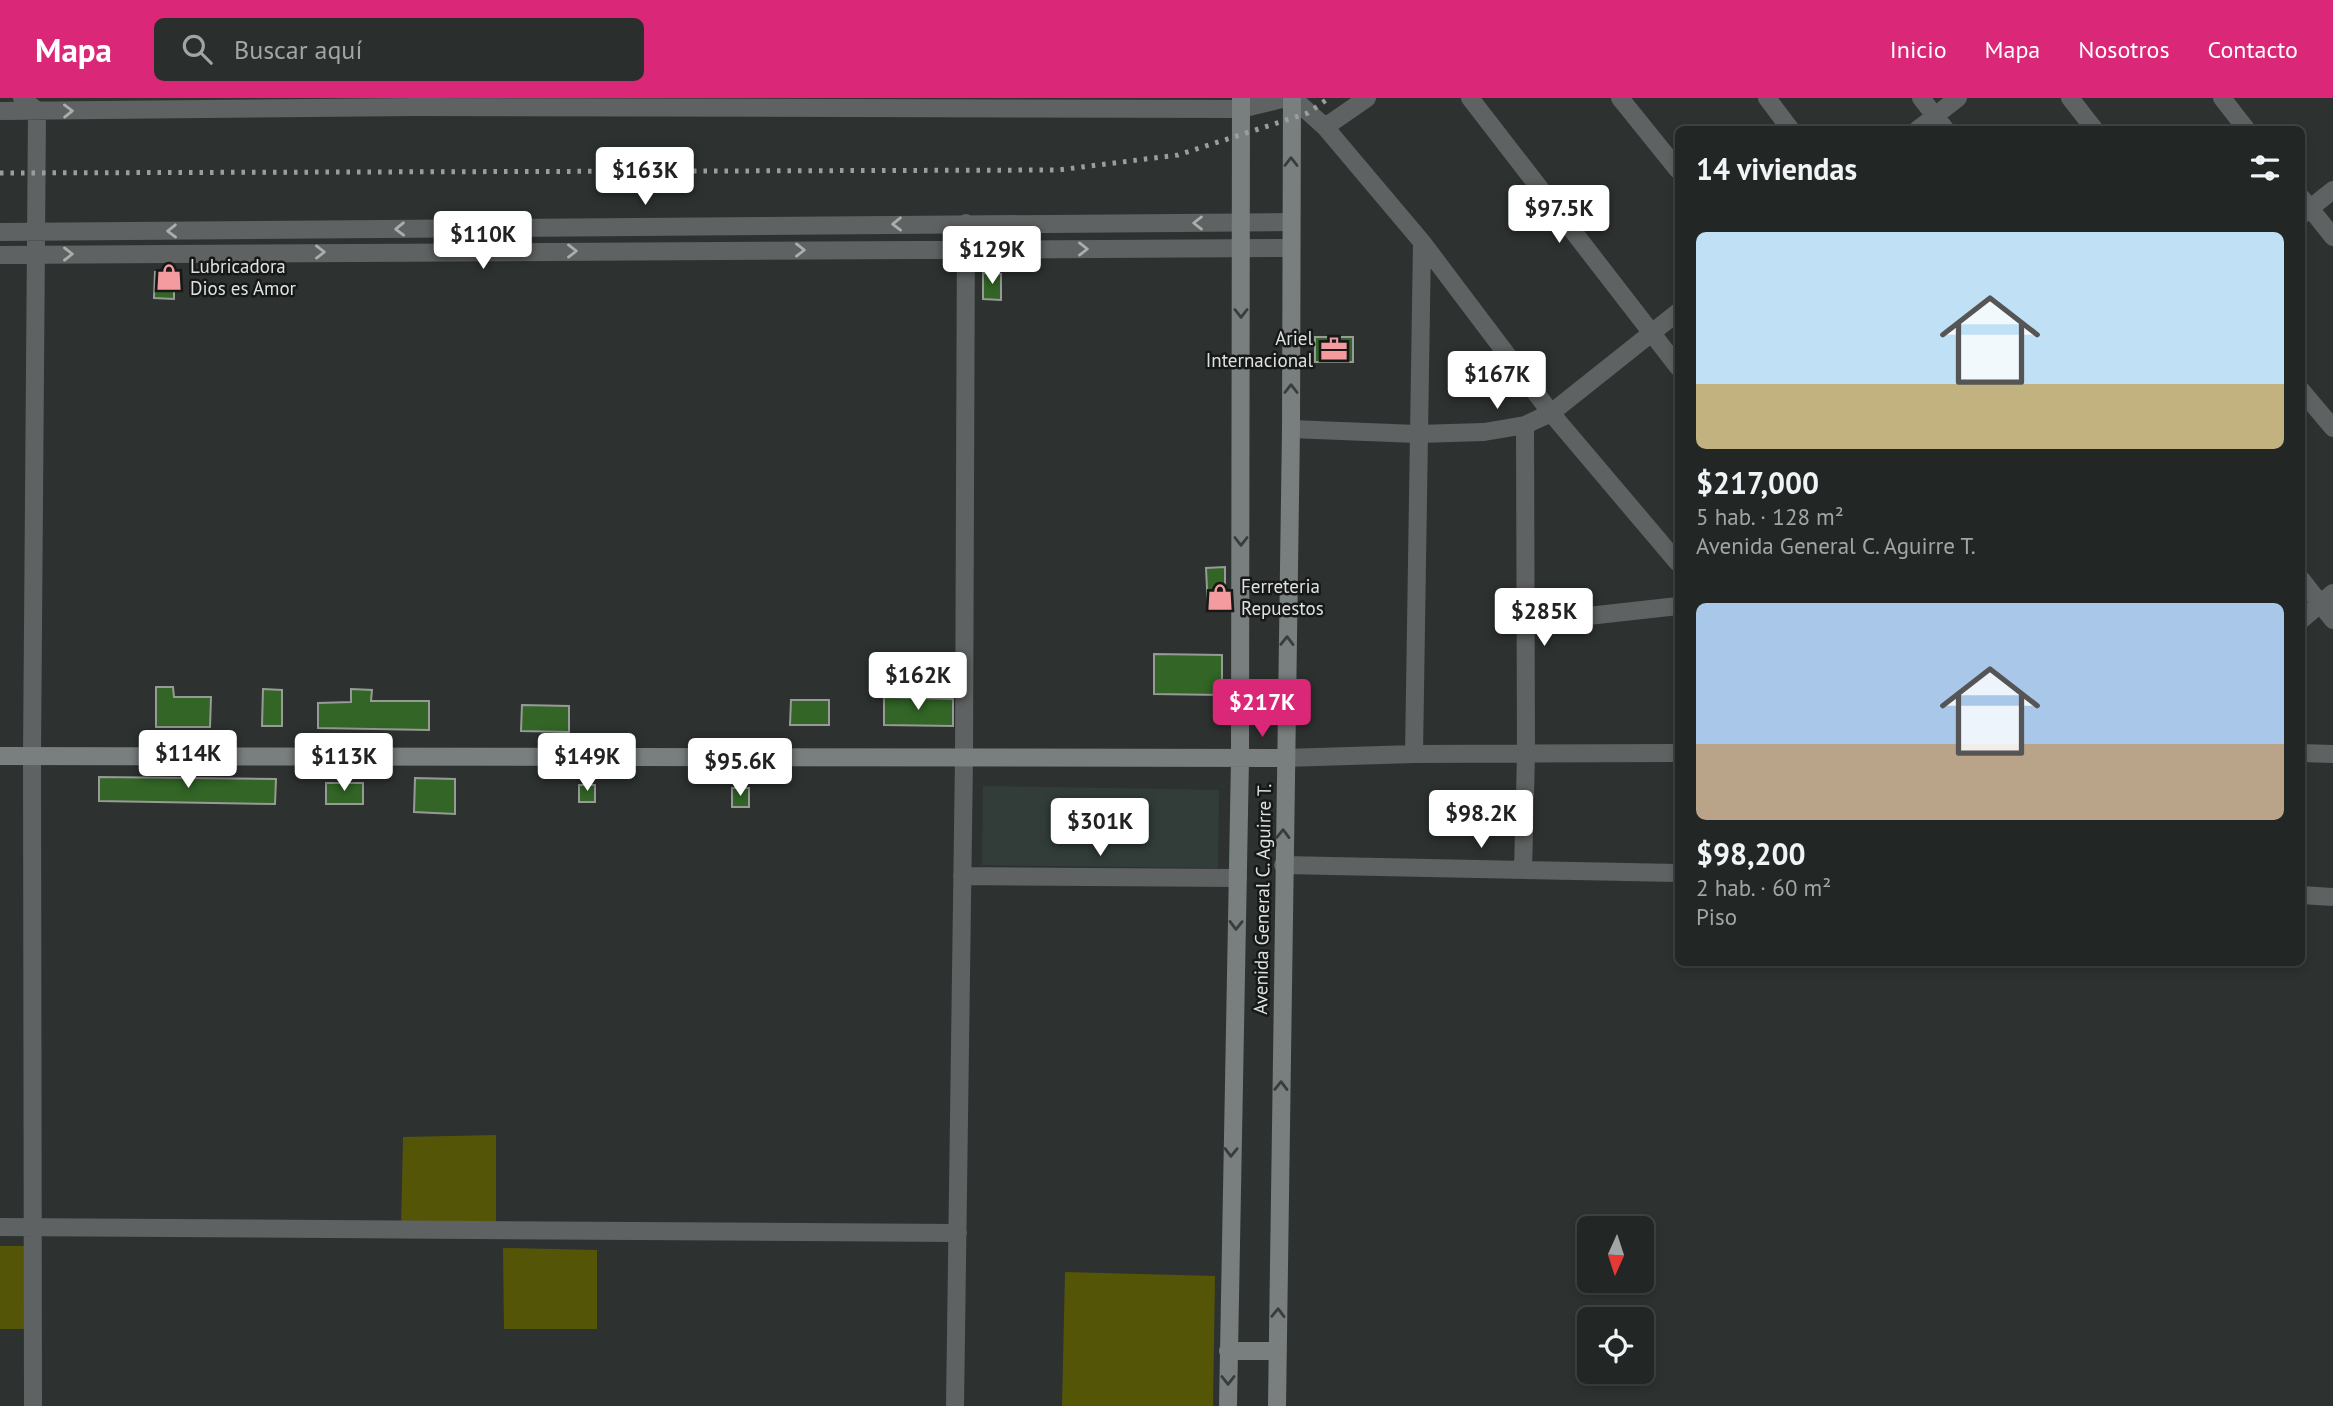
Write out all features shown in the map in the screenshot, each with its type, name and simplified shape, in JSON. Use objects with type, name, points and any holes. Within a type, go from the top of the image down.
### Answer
[{"type":"street","points":[[22,98],[37,111]]},
{"type":"street","points":[[0,111],[666,103],[1241,103],[1286,98]]},
{"type":"street","points":[[1293,98],[1325,127],[1422,242],[1551,412],[1675,559]]},
{"type":"street","name":"Avenida General C. Aguirre T.","points":[[1277,1406],[1293,98]]},
{"type":"street","points":[[1325,127],[1367,98]]},
{"type":"street","points":[[1470,98],[1675,363]]},
{"type":"street","points":[[1620,98],[1675,166]]},
{"type":"street","points":[[1767,98],[1788,126]]},
{"type":"street","points":[[1921,98],[1940,122],[1958,98]]},
{"type":"street","points":[[2070,98],[2092,126]]},
{"type":"street","points":[[2222,98],[2244,126]]},
{"type":"street","name":"Avenida General C. Aguirre T.","points":[[1228,1406],[1240,759],[1241,103]]},
{"type":"street","points":[[33,1406],[32,756],[37,111]]},
{"type":"street","points":[[2305,206],[2333,190]]},
{"type":"street","points":[[2305,208],[2333,237]]},
{"type":"street","points":[[0,232],[1290,222]]},
{"type":"street","points":[[955,1406],[964,758],[966,223]]},
{"type":"street","points":[[1414,754],[1422,242]]},
{"type":"street","points":[[0,255],[1290,248]]},
{"type":"street","points":[[1291,429],[1484,432],[1525,425],[1551,412],[1675,314]]},
{"type":"street","points":[[2305,395],[2333,429]]},
{"type":"street","points":[[1524,870],[1525,425]]},
{"type":"street","points":[[2305,582],[2327,598],[2333,620]]},
{"type":"street","points":[[2305,617],[2327,598]]},
{"type":"street","points":[[1525,623],[1675,606]]},
{"type":"street","points":[[0,756],[1240,759],[1414,754],[1675,753]]},
{"type":"street","points":[[2305,753],[2333,754]]},
{"type":"street","points":[[1283,864],[1675,873]]},
{"type":"street","points":[[962,876],[1238,878]]},
{"type":"street","points":[[2305,895],[2333,897]]},
{"type":"street","points":[[0,1227],[958,1233]]},
{"type":"street","points":[[1228,1352],[1278,1352]]},
{"type":"shaded area","points":[[983,786],[1219,790],[1218,868],[982,865]]},
{"type":"shaded area","points":[[496,1135],[496,1230],[401,1229],[403,1137]]},
{"type":"shaded area","points":[[0,1246],[29,1246],[28,1329],[0,1329]]},
{"type":"shaded area","points":[[503,1248],[597,1250],[597,1329],[504,1329]]},
{"type":"shaded area","points":[[1065,1272],[1215,1276],[1213,1406],[1062,1406]]},
{"type":"building","points":[[155,272],[174,272],[174,299],[154,298]]},
{"type":"building","points":[[983,273],[1001,274],[1001,300],[983,299]]},
{"type":"building","name":"Ariel Internacional","points":[[1315,337],[1353,337],[1353,362],[1315,362]]},
{"type":"building","points":[[1225,567],[1225,609],[1208,609],[1206,568]]},
{"type":"building","points":[[1154,654],[1222,655],[1222,695],[1154,694]]},
{"type":"building","points":[[156,687],[173,687],[174,697],[211,697],[210,727],[156,727]]},
{"type":"building","points":[[263,689],[282,690],[282,726],[262,726]]},
{"type":"building","points":[[351,689],[372,690],[371,701],[429,701],[429,730],[318,728],[318,703],[351,702]]},
{"type":"building","points":[[884,697],[953,699],[953,726],[884,725]]},
{"type":"building","points":[[791,700],[829,700],[829,725],[790,725]]},
{"type":"building","points":[[522,705],[569,706],[569,732],[521,731]]},
{"type":"building","points":[[99,777],[276,779],[275,804],[99,801]]},
{"type":"building","points":[[415,778],[455,779],[455,814],[414,812]]},
{"type":"building","points":[[326,783],[363,783],[363,804],[326,804]]},
{"type":"building","points":[[579,785],[595,785],[595,802],[579,802]]},
{"type":"building","points":[[732,788],[749,788],[749,807],[732,807]]},
{"type":"railway","points":[[0,173],[1058,170],[1178,155],[1308,113],[1329,98]]},
{"type":"place","name":"Lubricadora Dios es Amor","points":[[169,277]]},
{"type":"place","name":"Ariel Internacional","points":[[1334,349]]},
{"type":"place","name":"Ferreteria Repuestos","points":[[1220,597]]}]
